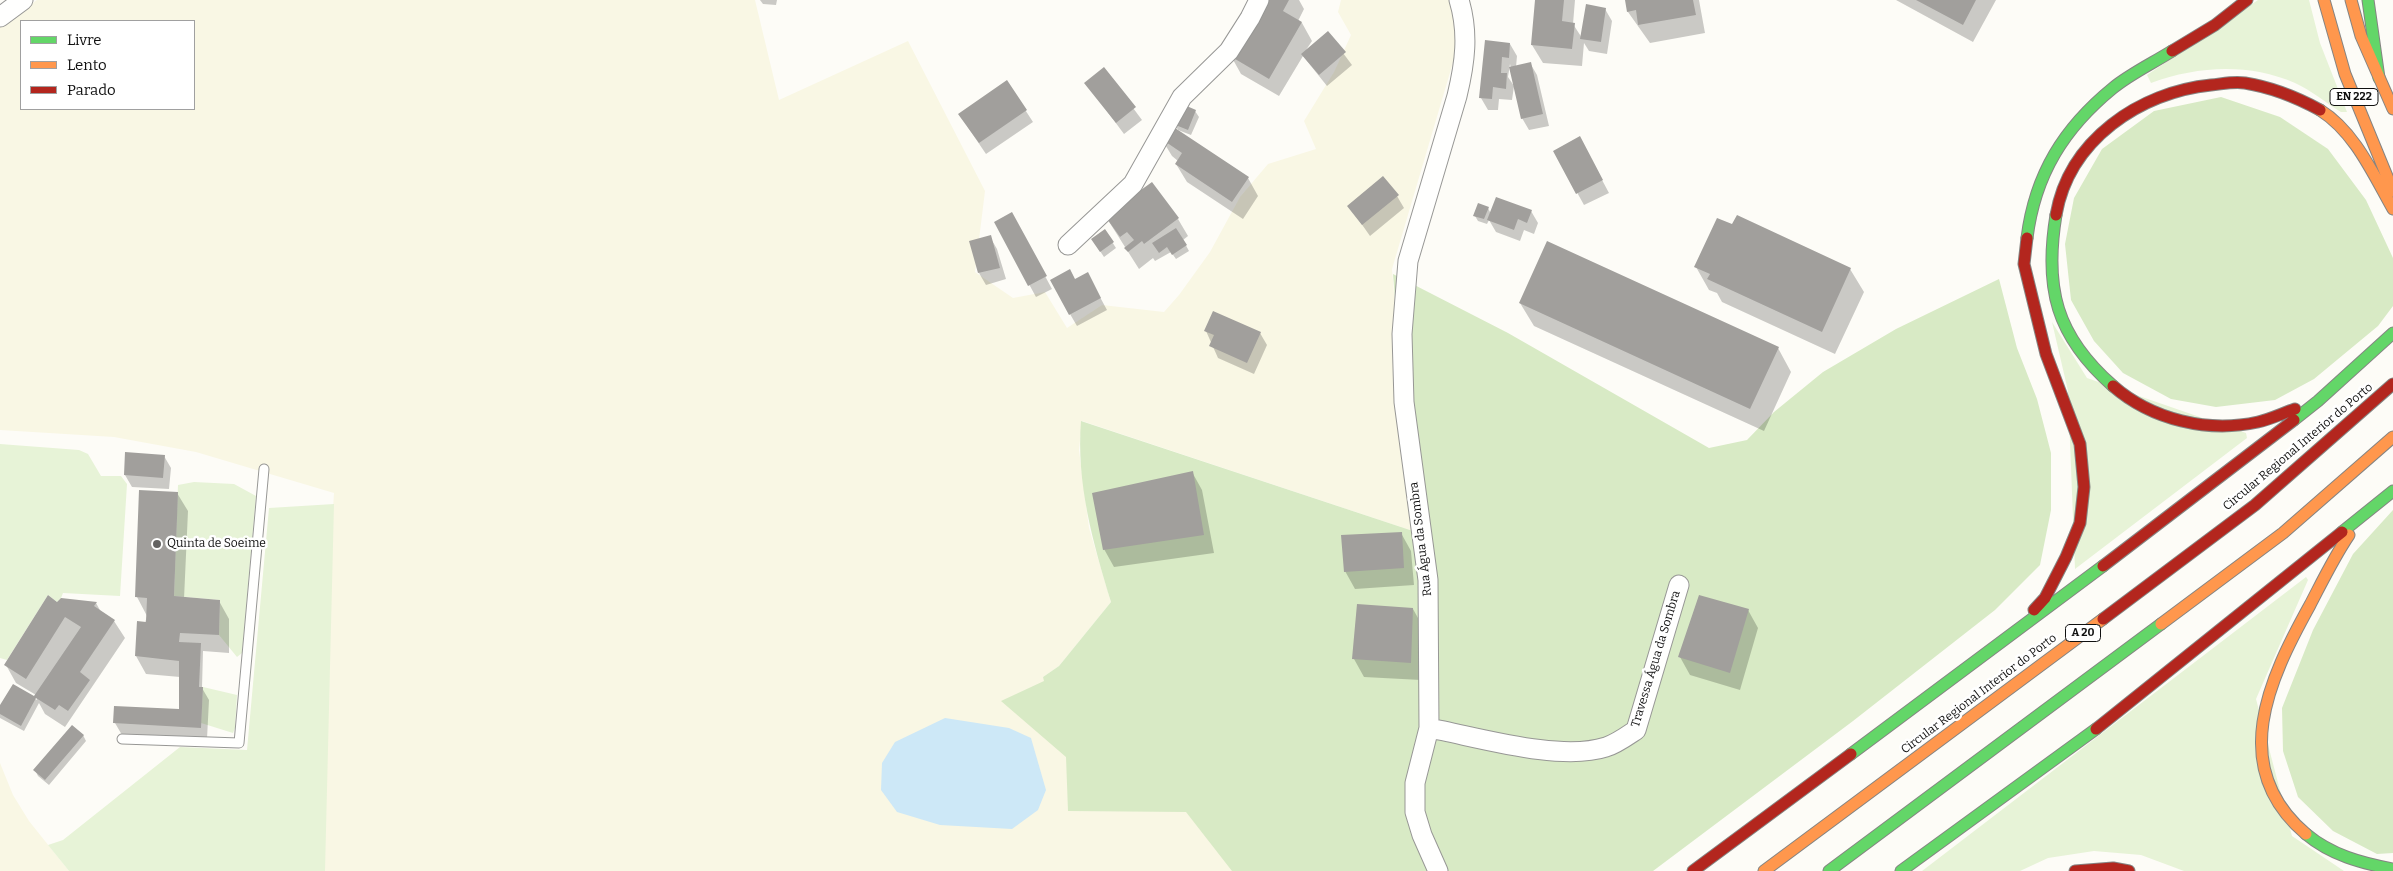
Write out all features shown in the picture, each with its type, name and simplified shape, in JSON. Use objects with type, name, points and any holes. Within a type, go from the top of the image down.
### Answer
[{"type":"main road","points":[[2010,637],[2044,598],[2066,556],[2080,523],[2084,488],[2080,444],[2046,354],[2024,264],[2030,215],[2044,171],[2074,125],[2114,87],[2215,25],[2247,0]]},
{"type":"main road","name":"EN 222","points":[[2324,0],[2345,74],[2393,191]]},
{"type":"main road","name":"EN 222","points":[[2351,0],[2361,36],[2379,78]]},
{"type":"main road","points":[[2368,0],[2379,78],[2393,109]]},
{"type":"main road","points":[[2318,401],[2260,422],[2216,427],[2172,418],[2138,403],[2130,399],[2095,371],[2074,343],[2054,298],[2050,264],[2054,219],[2068,178],[2095,137],[2131,108],[2160,94],[2200,84],[2245,83],[2283,94],[2324,112],[2358,149],[2393,209]]},
{"type":"main road","points":[[1693,871],[2010,637],[2318,401],[2390,337]]},
{"type":"main road","name":"Circular Regional Interior do Porto","points":[[1764,871],[2255,505],[2393,384]]},
{"type":"main road","points":[[1829,871],[2283,533],[2393,437]]},
{"type":"main road","points":[[1901,871],[2083,740],[2393,491]]},
{"type":"main road","points":[[2361,517],[2344,541],[2298,628],[2274,681],[2262,722],[2263,751],[2268,779],[2278,803],[2300,832],[2334,853],[2367,866],[2393,869]]},
{"type":"main road","points":[[2075,871],[2113,868],[2129,871]]},
{"type":"street","points":[[0,17],[23,0]]},
{"type":"street","points":[[1068,245],[1133,184],[1182,97],[1229,50],[1250,18],[1259,0]]},
{"type":"street","name":"Rua Água da Sombra","points":[[1438,871],[1422,835],[1415,812],[1415,783],[1429,728],[1428,580],[1408,439],[1402,368],[1403,308],[1408,261],[1464,68],[1466,41],[1459,0]]},
{"type":"street","name":"Travessa Água da Sombra","points":[[1429,728],[1550,751],[1579,753],[1607,747],[1636,730],[1679,585]]},
{"type":"lane","points":[[122,739],[239,743],[264,469]]},
{"type":"shaded area","points":[[37,0],[755,0],[779,100],[908,41],[985,191],[975,272],[1013,298],[1045,292],[1067,328],[1102,305],[1164,312],[1179,295],[1210,252],[1240,197],[1268,164],[1316,149],[1304,121],[1334,72],[1351,35],[1338,12],[1341,0],[1459,0],[1454,59],[1392,269],[1408,465],[1416,532],[1082,421],[1079,450],[1089,528],[1111,602],[1059,666],[1043,677],[1168,788],[1234,871],[320,871],[326,618],[334,493],[196,452],[114,437],[0,430],[0,26]]},
{"type":"shaded area","points":[[0,763],[13,795],[29,821],[69,871],[0,871]]},
{"type":"green space","points":[[2258,0],[2309,0],[2320,43],[2347,112],[2341,112],[2295,83],[2259,72],[2223,69],[2205,70],[2169,77],[2151,83],[2147,75]]},
{"type":"green space","points":[[2221,97],[2280,117],[2328,149],[2366,200],[2393,258],[2393,306],[2378,326],[2314,379],[2275,400],[2216,407],[2171,399],[2123,373],[2094,341],[2071,300],[2065,244],[2074,198],[2102,149],[2154,111]]},
{"type":"green space","points":[[1393,274],[1508,333],[1709,448],[1747,440],[1774,412],[1823,372],[1896,329],[1999,279],[2017,348],[2037,399],[2051,453],[2051,510],[2040,565],[1995,610],[1853,721],[1653,871],[1232,871],[1186,812],[1068,811],[1066,757],[1001,701],[1044,681],[1043,677],[1059,666],[1111,602],[1087,513],[1081,467],[1081,421],[1416,532],[1408,465]]},
{"type":"green space","points":[[2052,322],[2087,378],[2246,433],[2247,438],[2075,569],[2068,391]]},
{"type":"green space","points":[[0,444],[79,450],[88,454],[101,476],[121,476],[127,484],[120,596],[63,593],[57,602],[48,595],[7,660],[0,658]]},
{"type":"green space","points":[[194,482],[234,484],[256,496],[242,653],[237,657],[219,635],[220,600],[174,596],[178,485]]},
{"type":"green space","points":[[334,504],[325,871],[69,871],[48,845],[63,840],[180,747],[247,750],[269,508]]},
{"type":"green space","points":[[2393,510],[2393,853],[2377,854],[2333,831],[2298,797],[2283,751],[2282,708],[2313,630],[2353,554]]},
{"type":"green space","points":[[2306,577],[2308,580],[2256,699],[2292,836],[2344,871],[2184,871],[2141,855],[2094,851],[2048,858],[2020,871],[1922,871]]},
{"type":"green space","points":[[203,687],[237,695],[233,733],[201,723]]},
{"type":"water","points":[[945,718],[1009,728],[1031,738],[1046,790],[1038,810],[1012,829],[940,825],[897,812],[881,790],[882,763],[895,742]]},
{"type":"building","points":[[1263,0],[1289,0],[1283,11],[1302,22],[1269,79],[1230,56]]},
{"type":"building","points":[[1535,0],[1564,0],[1562,21],[1575,23],[1572,49],[1531,45]]},
{"type":"building","points":[[1625,0],[1693,0],[1696,15],[1638,25],[1636,10],[1627,12]]},
{"type":"building","points":[[1916,0],[1976,0],[1963,25]]},
{"type":"building","points":[[1586,4],[1606,8],[1601,42],[1580,39]]},
{"type":"building","points":[[1328,31],[1346,52],[1319,75],[1301,54]]},
{"type":"building","points":[[1485,40],[1510,43],[1509,58],[1502,57],[1501,73],[1507,73],[1506,89],[1493,87],[1492,99],[1479,98]]},
{"type":"building","points":[[1531,62],[1543,114],[1521,119],[1509,67]]},
{"type":"building","points":[[1104,67],[1136,107],[1116,123],[1084,83]]},
{"type":"building","points":[[1007,80],[1027,110],[979,143],[958,114]]},
{"type":"building","points":[[1182,104],[1196,110],[1188,130],[1173,124]]},
{"type":"building","points":[[1169,124],[1249,177],[1232,202],[1175,164],[1182,153],[1160,138]]},
{"type":"building","points":[[1580,136],[1603,180],[1576,194],[1553,151]]},
{"type":"building","points":[[1383,176],[1399,195],[1362,225],[1347,206]]},
{"type":"building","points":[[1152,182],[1179,218],[1144,244],[1142,241],[1128,252],[1124,248],[1134,240],[1127,232],[1120,237],[1105,216]]},
{"type":"building","points":[[1496,197],[1532,210],[1527,223],[1518,219],[1514,230],[1487,220]]},
{"type":"building","points":[[1478,203],[1489,207],[1484,219],[1473,216]]},
{"type":"building","points":[[1012,212],[1047,276],[1028,286],[994,222]]},
{"type":"building","points":[[1737,215],[1851,268],[1822,332],[1707,279],[1710,274],[1694,267],[1717,218],[1732,224]]},
{"type":"building","points":[[1176,228],[1187,245],[1172,255],[1167,247],[1159,253],[1152,243]]},
{"type":"building","points":[[1105,229],[1114,242],[1100,252],[1091,239]]},
{"type":"building","points":[[991,235],[1000,268],[978,273],[969,241]]},
{"type":"building","points":[[1547,241],[1779,347],[1750,409],[1519,303]]},
{"type":"building","points":[[1070,269],[1075,279],[1088,272],[1101,298],[1069,315],[1050,280]]},
{"type":"building","points":[[1213,311],[1261,332],[1247,363],[1209,346],[1214,335],[1204,331]]},
{"type":"building","points":[[125,452],[165,455],[163,478],[124,475]]},
{"type":"building","points":[[1193,471],[1204,535],[1103,550],[1092,493]]},
{"type":"building","name":"Quinta de Soeime","points":[[139,490],[178,492],[174,596],[220,600],[219,635],[180,633],[179,642],[201,643],[199,687],[203,687],[201,728],[113,723],[114,706],[179,709],[179,661],[135,656],[137,621],[146,622],[147,598],[135,597]]},
{"type":"building","points":[[1402,532],[1404,568],[1344,572],[1341,535]]},
{"type":"building","points":[[48,595],[57,602],[61,598],[97,602],[94,606],[115,620],[80,672],[90,680],[68,711],[59,705],[55,710],[36,698],[21,726],[0,714],[0,705],[13,684],[34,696],[81,627],[65,617],[26,679],[4,665]]},
{"type":"building","points":[[1699,595],[1749,609],[1730,673],[1678,657]]},
{"type":"building","points":[[1357,604],[1413,608],[1411,663],[1352,659]]},
{"type":"building","points":[[72,725],[84,735],[45,780],[33,770]]},
{"type":"traffic: fast","points":[[2368,0],[2379,78]]},
{"type":"traffic: fast","points":[[2027,238],[2037,193],[2045,173],[2066,136],[2080,119],[2113,88],[2134,73],[2172,51]]},
{"type":"traffic: fast","points":[[2056,215],[2052,265],[2054,288],[2059,309],[2067,329],[2078,348],[2113,386]]},
{"type":"traffic: fast","points":[[2294,420],[2318,401],[2393,333]]},
{"type":"traffic: fast","points":[[2342,532],[2393,491]]},
{"type":"traffic: fast","points":[[1851,754],[2103,566]]},
{"type":"traffic: fast","points":[[1829,871],[2161,624]]},
{"type":"traffic: fast","points":[[1901,871],[2096,729]]},
{"type":"traffic: fast","points":[[2306,834],[2336,853],[2369,864],[2393,869]]},
{"type":"traffic: slow","points":[[2324,0],[2345,74],[2393,191]]},
{"type":"traffic: slow","points":[[2351,0],[2361,36],[2393,109]]},
{"type":"traffic: slow","points":[[2320,110],[2332,119],[2353,142],[2393,209]]},
{"type":"traffic: slow","points":[[2161,624],[2283,533],[2393,437]]},
{"type":"traffic: slow","points":[[2306,834],[2282,808],[2268,780],[2262,752],[2263,722],[2270,692],[2281,663],[2328,570],[2349,535]]},
{"type":"traffic: slow","points":[[1764,871],[2103,619]]},
{"type":"traffic: jam","points":[[2172,51],[2215,25],[2247,0]]},
{"type":"traffic: jam","points":[[2056,215],[2063,188],[2076,164],[2092,143],[2112,124],[2134,109],[2159,98],[2184,90],[2241,82],[2284,94],[2320,110]]},
{"type":"traffic: jam","points":[[2027,238],[2024,264],[2046,354],[2080,444],[2084,487],[2080,523],[2066,557],[2045,598],[2034,610]]},
{"type":"traffic: jam","points":[[2103,619],[2255,505],[2393,384]]},
{"type":"traffic: jam","points":[[2113,386],[2145,408],[2181,421],[2200,424],[2239,425],[2258,422],[2295,409]]},
{"type":"traffic: jam","points":[[2103,566],[2294,420]]},
{"type":"traffic: jam","points":[[2096,729],[2342,532]]},
{"type":"traffic: jam","points":[[1693,871],[1851,754]]},
{"type":"traffic: jam","points":[[2075,871],[2113,868],[2129,871]]},
{"type":"place","name":"Quinta de Soeime","points":[[157,544]]}]
